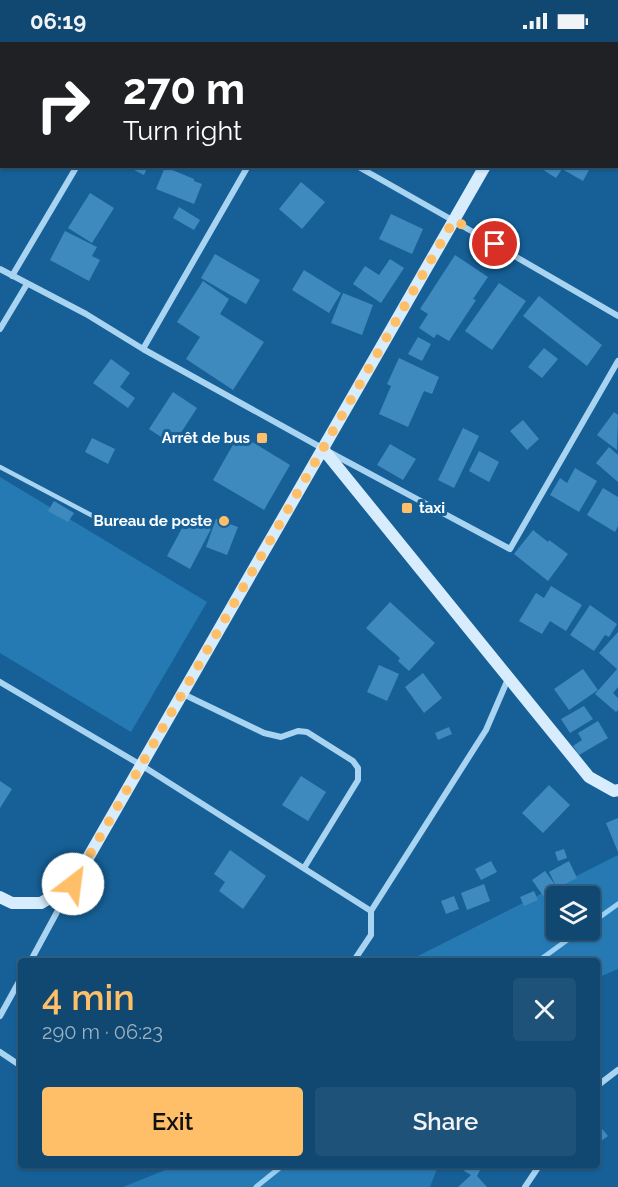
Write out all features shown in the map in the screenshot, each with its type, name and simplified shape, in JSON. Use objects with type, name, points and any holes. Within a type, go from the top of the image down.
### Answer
[{"type":"main road","points":[[0,897],[12,903],[41,903],[73,884],[484,168]]},
{"type":"main road","points":[[323,449],[589,777],[618,790]]},
{"type":"street","points":[[12,276],[76,168]]},
{"type":"street","points":[[143,349],[247,168]]},
{"type":"street","points":[[361,168],[618,316]]},
{"type":"street","points":[[0,269],[86,314],[143,349],[323,449],[510,549],[618,361]]},
{"type":"street","points":[[0,329],[27,284]]},
{"type":"street","points":[[356,958],[371,935],[371,911],[486,730],[508,679]]},
{"type":"street","points":[[0,682],[141,765],[371,911]]},
{"type":"street","points":[[182,693],[264,733],[281,737],[298,731],[307,732],[353,761],[358,768],[358,780],[304,868]]},
{"type":"street","points":[[32,958],[73,884]]},
{"type":"street","points":[[0,1016],[18,983]]},
{"type":"street","points":[[0,1052],[18,1064]]},
{"type":"street","points":[[600,1084],[618,1070]]},
{"type":"street","points":[[525,1187],[538,1168]]},
{"type":"lane","points":[[0,467],[93,516]]},
{"type":"shaded area","points":[[0,477],[207,602],[131,732],[0,653]]},
{"type":"shaded area","points":[[618,855],[618,969],[600,977],[600,958],[416,958],[546,891],[546,940],[600,940],[600,886],[557,886]]},
{"type":"shaded area","points":[[170,1168],[437,1168],[430,1187],[123,1187]]},
{"type":"building","points":[[130,168],[147,168],[144,175]]},
{"type":"building","points":[[165,168],[202,184],[194,204],[156,189]]},
{"type":"building","points":[[540,168],[586,168],[589,170],[583,181],[562,169],[556,178]]},
{"type":"building","points":[[301,182],[325,202],[302,229],[279,209]]},
{"type":"building","points":[[90,193],[114,208],[92,243],[68,228]]},
{"type":"building","points":[[179,207],[200,220],[194,230],[173,218]]},
{"type":"building","points":[[391,214],[423,229],[412,254],[379,239]]},
{"type":"building","points":[[65,231],[97,247],[92,256],[100,260],[89,281],[50,260]]},
{"type":"building","points":[[215,254],[260,280],[246,304],[201,278]]},
{"type":"building","points":[[455,255],[488,277],[449,341],[437,334],[434,338],[419,328],[428,314],[420,309]]},
{"type":"building","points":[[390,259],[404,268],[381,303],[353,284],[365,266],[379,275]]},
{"type":"building","points":[[304,270],[341,293],[329,313],[292,290]]},
{"type":"building","points":[[203,281],[229,299],[220,314],[264,342],[233,390],[186,359],[200,337],[177,322]]},
{"type":"building","points":[[499,283],[526,301],[492,350],[465,331]]},
{"type":"building","points":[[343,293],[373,305],[362,335],[331,323]]},
{"type":"building","points":[[539,296],[602,345],[587,366],[523,316]]},
{"type":"building","points":[[418,337],[431,344],[422,361],[408,354]]},
{"type":"building","points":[[544,348],[558,359],[542,378],[528,367]]},
{"type":"building","points":[[399,358],[439,377],[432,394],[424,391],[408,427],[379,414],[391,386],[387,384]]},
{"type":"building","points":[[111,359],[130,373],[120,387],[135,398],[128,408],[93,383]]},
{"type":"building","points":[[173,392],[197,408],[173,445],[149,429]]},
{"type":"building","points":[[614,412],[618,415],[617,450],[597,435]]},
{"type":"building","points":[[523,420],[539,439],[527,450],[510,431]]},
{"type":"building","points":[[463,428],[479,436],[454,488],[438,480]]},
{"type":"building","points":[[239,434],[290,465],[264,510],[213,480]]},
{"type":"building","points":[[92,438],[115,449],[108,464],[85,452]]},
{"type":"building","points":[[390,444],[416,459],[403,480],[377,465]]},
{"type":"building","points":[[609,447],[618,455],[618,482],[596,463]]},
{"type":"building","points":[[479,451],[499,462],[489,482],[469,471]]},
{"type":"building","points":[[575,468],[597,481],[579,512],[550,495],[560,478],[567,483]]},
{"type":"building","points":[[603,488],[618,497],[618,526],[615,532],[587,515]]},
{"type":"building","points":[[54,501],[74,513],[68,522],[48,511]]},
{"type":"building","points":[[188,517],[211,529],[190,569],[167,556]]},
{"type":"building","points":[[216,519],[238,527],[227,555],[206,547]]},
{"type":"building","points":[[533,530],[568,554],[548,581],[514,554]]},
{"type":"building","points":[[551,586],[582,605],[566,631],[550,621],[542,634],[519,621],[536,593],[544,598]]},
{"type":"building","points":[[390,602],[435,643],[409,671],[398,661],[400,658],[366,628]]},
{"type":"building","points":[[590,605],[617,624],[609,637],[605,635],[594,651],[570,635]]},
{"type":"building","points":[[618,632],[618,687],[613,693],[618,698],[616,712],[595,694],[617,669],[599,653]]},
{"type":"building","points":[[379,665],[399,674],[387,701],[367,692]]},
{"type":"building","points":[[583,669],[598,690],[569,710],[554,689]]},
{"type":"building","points":[[423,673],[442,698],[424,713],[405,687]]},
{"type":"building","points":[[584,706],[593,719],[570,733],[561,719]]},
{"type":"building","points":[[598,721],[608,738],[579,755],[573,746],[582,740],[578,733]]},
{"type":"building","points":[[449,727],[452,734],[438,740],[435,733]]},
{"type":"building","points":[[301,776],[326,792],[308,821],[282,805]]},
{"type":"building","points":[[0,781],[12,789],[0,808]]},
{"type":"building","points":[[549,785],[570,805],[543,833],[522,813]]},
{"type":"building","points":[[618,818],[618,852],[606,823]]},
{"type":"building","points":[[564,849],[567,858],[558,861],[555,852]]},
{"type":"building","points":[[230,850],[266,876],[243,909],[219,891],[225,882],[214,874]]},
{"type":"building","points":[[491,861],[497,872],[481,880],[475,869]]},
{"type":"building","points":[[569,861],[577,878],[556,886],[549,872]]},
{"type":"building","points":[[545,871],[556,886],[546,886],[546,900],[532,880]]},
{"type":"building","points":[[484,884],[490,901],[467,910],[461,893]]},
{"type":"building","points":[[534,891],[538,900],[524,906],[520,897]]},
{"type":"building","points":[[454,896],[459,909],[446,914],[441,901]]},
{"type":"building","points":[[600,1126],[608,1136],[600,1142]]},
{"type":"building","points":[[466,1168],[481,1168],[477,1176],[487,1187],[458,1187],[471,1175],[464,1171]]},
{"type":"waterway","points":[[600,917],[618,904]]},
{"type":"waterway","points":[[542,958],[567,940]]},
{"type":"waterway","points":[[256,1187],[280,1168]]},
{"type":"place","name":"Arrêt de bus","points":[[262,438]]},
{"type":"place","name":"taxi","points":[[407,508]]},
{"type":"place","name":"Bureau de poste","points":[[224,521]]},
{"type":"route","points":[[73,884],[454,220],[495,244]]}]
